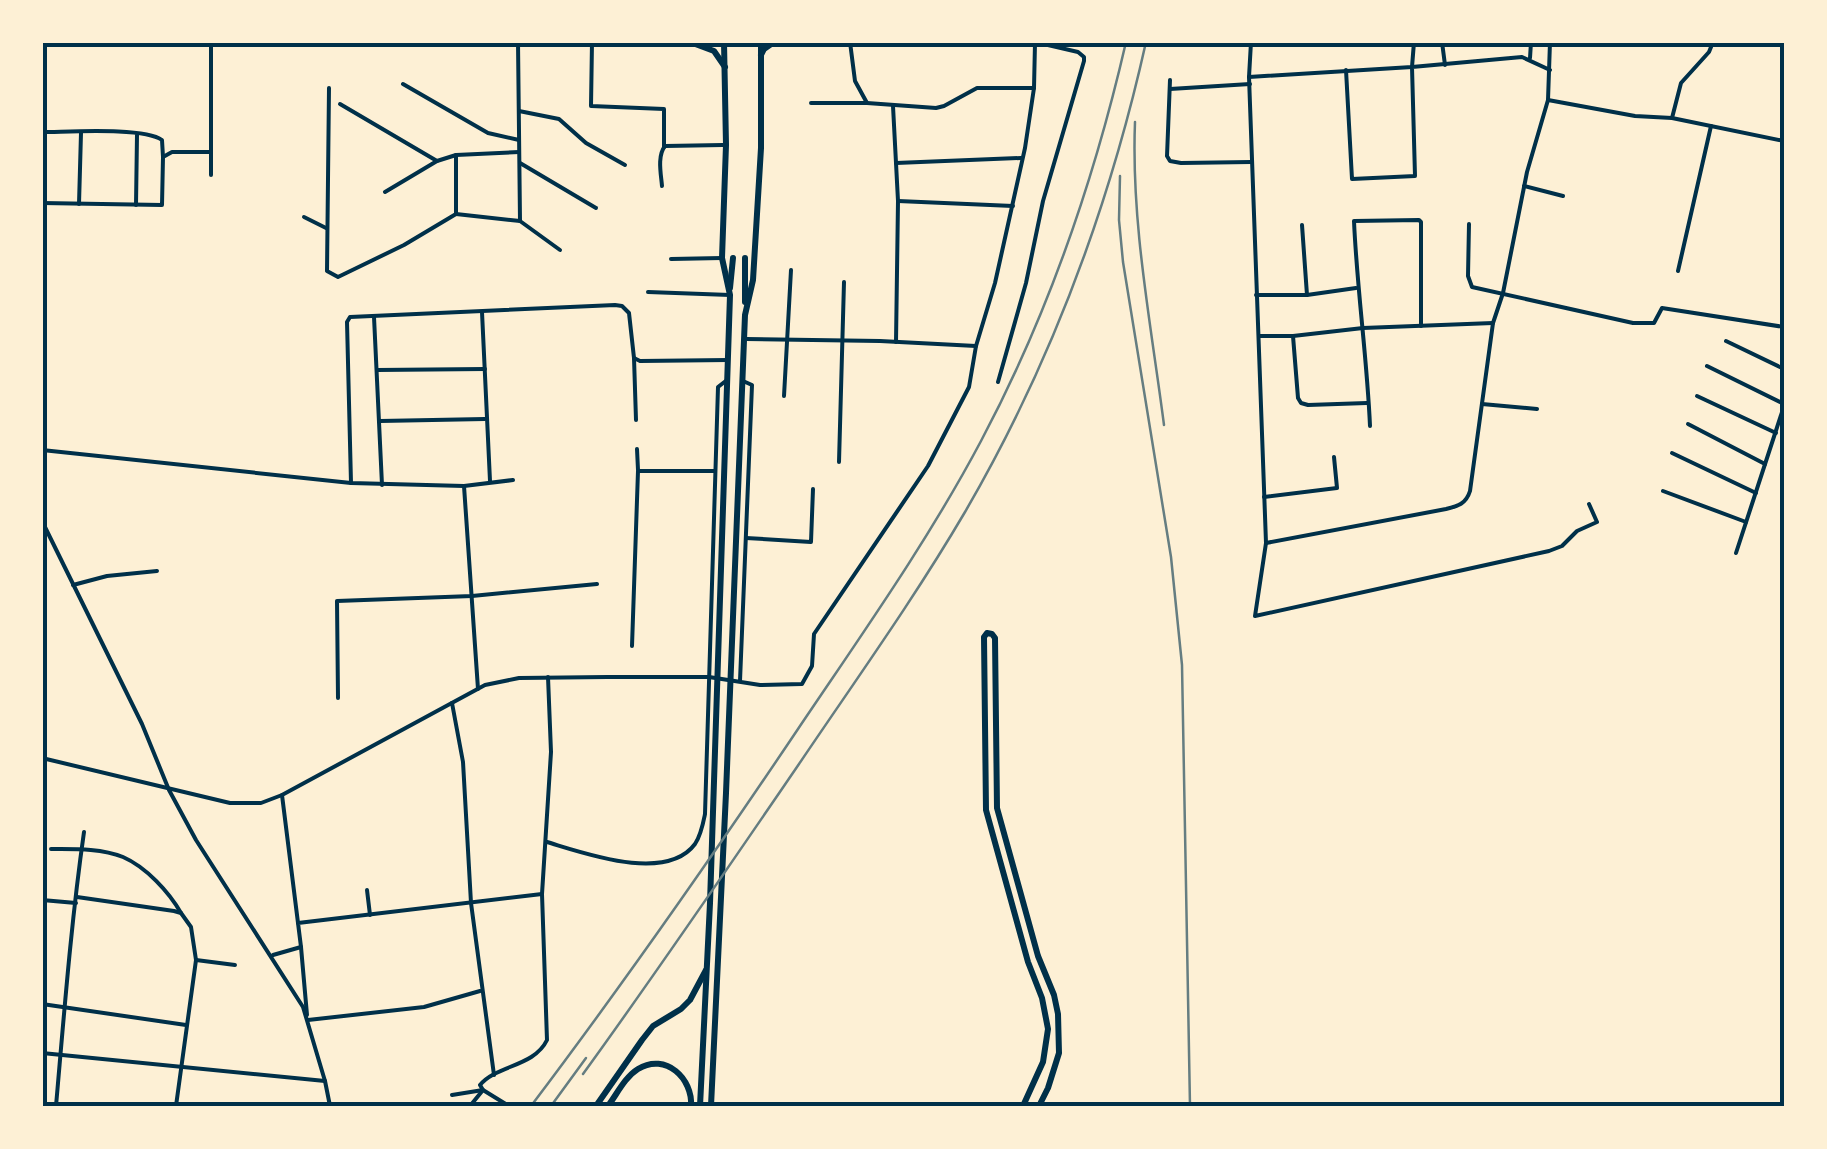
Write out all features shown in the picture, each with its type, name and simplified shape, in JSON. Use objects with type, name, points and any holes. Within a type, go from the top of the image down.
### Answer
[{"type":"main road","points":[[690,42],[714,50],[726,68]]},
{"type":"main road","points":[[724,42],[722,258],[730,294]]},
{"type":"main road","points":[[745,314],[753,280],[761,148],[761,42]]},
{"type":"main road","points":[[760,56],[774,42]]},
{"type":"main road","points":[[700,1106],[734,258]]},
{"type":"main road","points":[[711,1106],[746,339],[745,258]]},
{"type":"main road","points":[[1023,1106],[1043,1062],[1048,1028],[986,810],[987,633],[995,638],[996,808],[1058,1014],[1059,1053],[1039,1106]]},
{"type":"main road","points":[[596,1106],[654,1026],[690,1000],[707,968]]},
{"type":"main road","points":[[608,1106],[636,1070],[660,1064],[672,1067],[683,1077],[690,1087],[691,1106]]},
{"type":"street","points":[[211,42],[211,174]]},
{"type":"street","points":[[518,42],[520,222]]},
{"type":"street","points":[[582,42],[592,43],[590,106],[664,109],[662,186]]},
{"type":"street","points":[[850,42],[854,82],[868,103]]},
{"type":"street","points":[[42,758],[230,804],[261,803],[485,685],[519,678],[709,677],[786,686],[802,684],[812,666],[814,634],[910,495],[969,386],[1023,158],[1034,88],[1035,42],[1078,52],[1084,61],[1043,201],[1026,283],[998,382]]},
{"type":"street","points":[[1261,42],[1252,43],[1249,81],[1266,543],[1256,616],[1549,551],[1597,522],[1589,504]]},
{"type":"street","points":[[1346,70],[1352,178],[1416,176],[1414,42]]},
{"type":"street","points":[[1442,42],[1445,65]]},
{"type":"street","points":[[1530,60],[1532,42]]},
{"type":"street","points":[[1266,543],[1459,506],[1467,500],[1493,323],[1548,100],[1550,42]]},
{"type":"street","points":[[1672,118],[1682,83],[1713,42]]},
{"type":"street","points":[[1170,89],[1522,57],[1550,70]]},
{"type":"street","points":[[1170,80],[1170,161],[1252,162]]},
{"type":"street","points":[[403,84],[488,133],[519,140]]},
{"type":"street","points":[[329,88],[326,271],[338,277],[404,246],[456,214],[520,222],[560,250]]},
{"type":"street","points":[[811,103],[936,108],[977,88],[1034,88]]},
{"type":"street","points":[[1548,100],[1635,116],[1672,118],[1784,141]]},
{"type":"street","points":[[340,104],[437,161]]},
{"type":"street","points":[[892,106],[898,202],[896,342]]},
{"type":"street","points":[[519,111],[559,119],[586,143],[625,166]]},
{"type":"street","points":[[1678,271],[1711,126]]},
{"type":"street","points":[[42,132],[159,136],[163,157],[162,205],[42,203]]},
{"type":"street","points":[[79,204],[81,132]]},
{"type":"street","points":[[136,205],[138,134]]},
{"type":"street","points":[[664,147],[726,145]]},
{"type":"street","points":[[163,157],[172,152],[211,152]]},
{"type":"street","points":[[385,192],[437,161],[456,155],[519,152]]},
{"type":"street","points":[[456,155],[456,214]]},
{"type":"street","points":[[896,163],[1023,158]]},
{"type":"street","points":[[520,163],[596,208]]},
{"type":"street","points":[[1524,186],[1564,196]]},
{"type":"street","points":[[898,202],[1013,206]]},
{"type":"street","points":[[304,217],[326,228]]},
{"type":"street","points":[[1370,426],[1354,222],[1419,220],[1421,326]]},
{"type":"street","points":[[1469,224],[1470,283],[1477,290],[1633,323],[1654,324],[1662,308],[1784,326]]},
{"type":"street","points":[[1302,225],[1307,295]]},
{"type":"street","points":[[672,259],[722,258]]},
{"type":"street","points":[[784,396],[791,270]]},
{"type":"street","points":[[839,462],[844,282]]},
{"type":"street","points":[[1256,295],[1307,295],[1357,288]]},
{"type":"street","points":[[648,292],[730,294]]},
{"type":"street","points":[[351,483],[347,322],[350,318],[622,306],[628,312],[634,358],[636,420]]},
{"type":"street","points":[[482,312],[490,481]]},
{"type":"street","points":[[374,317],[382,485]]},
{"type":"street","points":[[1259,336],[1493,323]]},
{"type":"street","points":[[1293,336],[1301,403],[1369,403]]},
{"type":"street","points":[[746,339],[976,346]]},
{"type":"street","points":[[1726,341],[1784,369]]},
{"type":"street","points":[[634,358],[728,360]]},
{"type":"street","points":[[1707,366],[1784,405],[1736,554]]},
{"type":"street","points":[[377,370],[485,369]]},
{"type":"street","points":[[546,842],[638,864],[665,861],[692,848],[699,838],[705,814],[718,387],[727,380]]},
{"type":"street","points":[[740,682],[752,385],[743,382]]},
{"type":"street","points":[[1697,396],[1776,433]]},
{"type":"street","points":[[1482,404],[1538,409]]},
{"type":"street","points":[[380,422],[487,418]]},
{"type":"street","points":[[1688,424],[1766,464]]},
{"type":"street","points":[[42,450],[382,485],[464,486],[513,480]]},
{"type":"street","points":[[632,646],[638,450]]},
{"type":"street","points":[[1672,453],[1756,494]]},
{"type":"street","points":[[1264,498],[1337,488],[1334,457]]},
{"type":"street","points":[[638,471],[714,471]]},
{"type":"street","points":[[464,486],[478,689]]},
{"type":"street","points":[[746,538],[812,542],[814,489]]},
{"type":"street","points":[[1663,491],[1746,522]]},
{"type":"street","points":[[42,521],[142,724],[168,790],[295,993],[308,1020],[330,1106]]},
{"type":"street","points":[[73,585],[108,576],[157,571]]},
{"type":"street","points":[[338,698],[337,600],[472,596],[597,584]]},
{"type":"street","points":[[509,1106],[483,1090],[480,1083],[541,1050],[547,1040],[542,894],[552,734],[548,678]]},
{"type":"street","points":[[452,703],[463,762],[471,902],[494,1075]]},
{"type":"street","points":[[282,795],[308,1020]]},
{"type":"street","points":[[56,1106],[84,832]]},
{"type":"street","points":[[51,849],[81,849],[130,861],[163,889],[191,927],[196,960],[176,1106]]},
{"type":"street","points":[[367,890],[370,915]]},
{"type":"street","points":[[298,923],[542,894]]},
{"type":"street","points":[[42,900],[76,900],[180,913]]},
{"type":"street","points":[[271,956],[301,947]]},
{"type":"street","points":[[196,960],[236,964]]},
{"type":"street","points":[[308,1020],[424,1007],[482,991]]},
{"type":"street","points":[[42,1004],[186,1025]]},
{"type":"street","points":[[42,1053],[326,1081]]},
{"type":"street","points":[[452,1095],[483,1090]]},
{"type":"street","points":[[470,1106],[483,1090]]},
{"type":"street","points":[[475,1100],[483,1106]]},
{"type":"railway","points":[[531,1106],[733,825],[894,587],[961,478],[1027,345],[1067,246],[1126,42]]},
{"type":"railway","points":[[583,1074],[884,640],[996,457],[1074,284],[1114,165],[1146,42]]},
{"type":"railway","points":[[1135,122],[1139,236],[1164,425]]},
{"type":"railway","points":[[1120,176],[1123,262],[1171,557],[1182,665],[1190,1106]]},
{"type":"railway","points":[[551,1106],[586,1058]]}]
